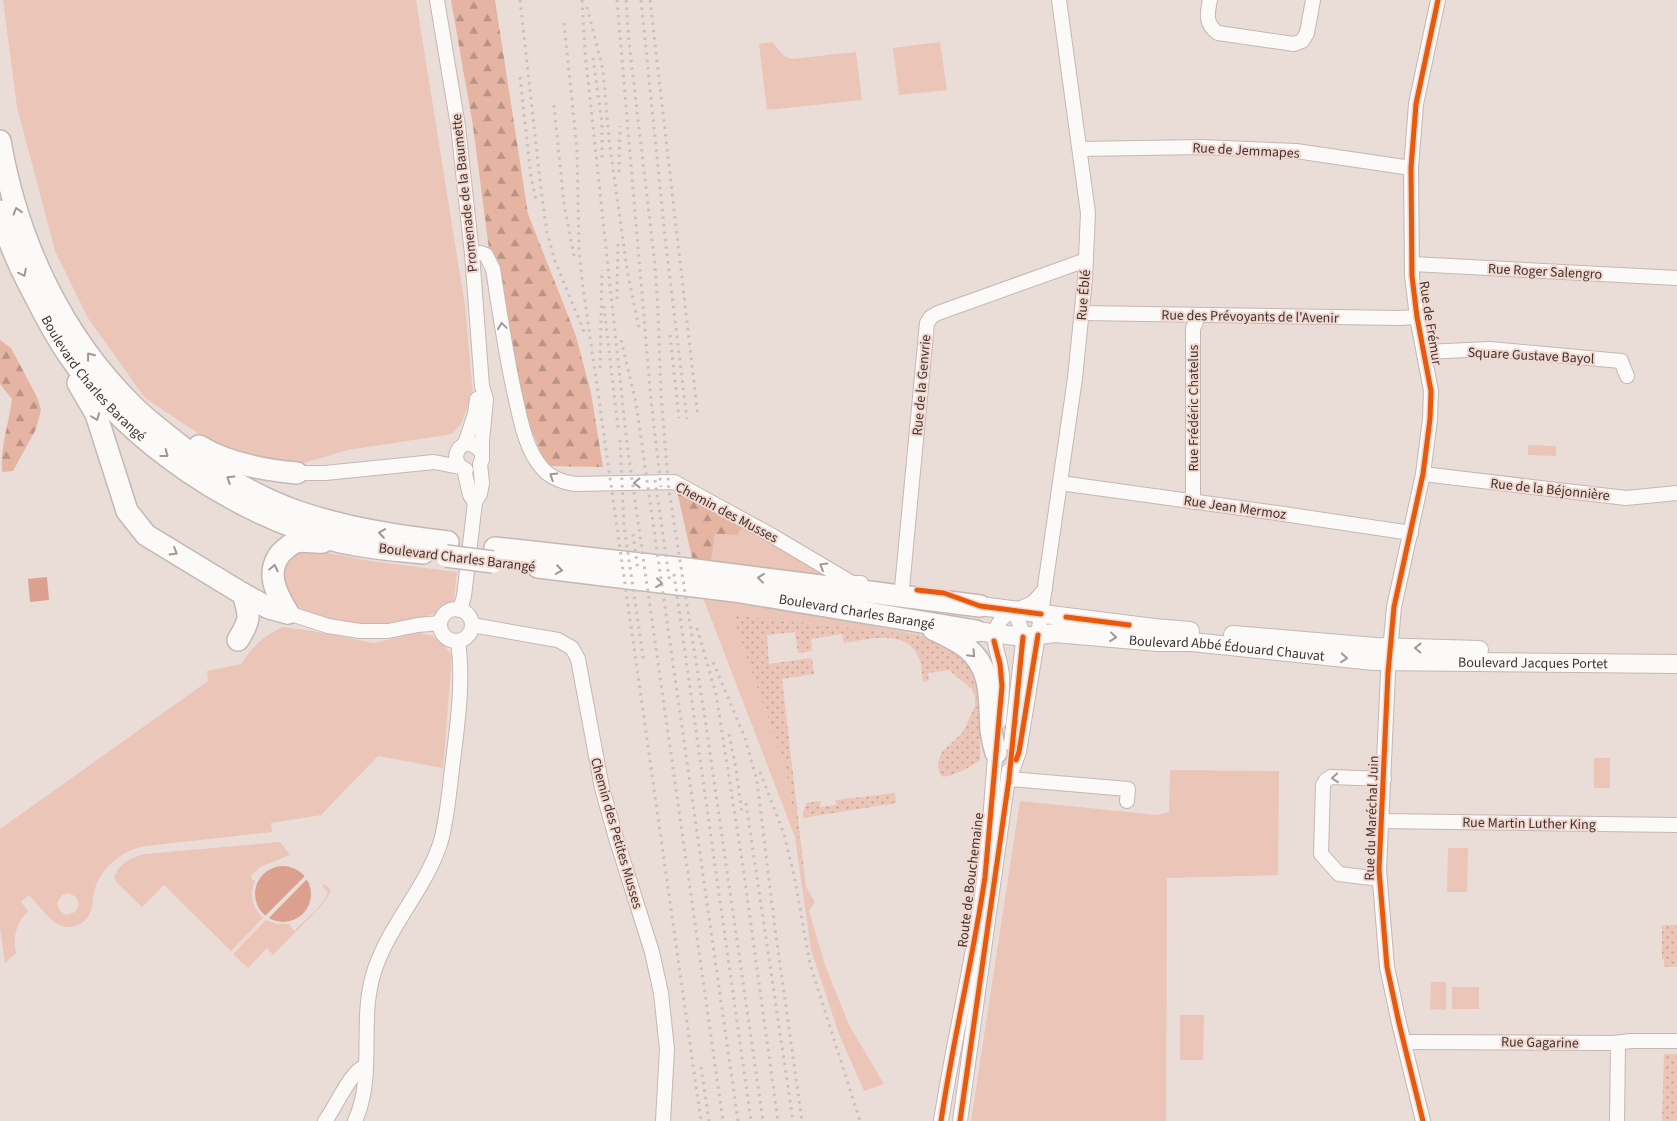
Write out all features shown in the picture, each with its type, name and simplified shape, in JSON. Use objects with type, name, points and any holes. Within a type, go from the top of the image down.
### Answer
[{"type":"highway","name":"Boulevard Charles Barangé","points":[[0,141],[23,230],[35,261],[61,313],[80,344],[132,405],[159,429],[201,461],[240,485],[294,510],[334,523],[421,539],[447,549]]},
{"type":"highway","name":"Boulevard Charles Barangé","points":[[0,211],[21,268],[42,311],[70,357],[96,390],[127,422],[159,450],[194,476],[236,501],[270,517],[338,541],[714,572],[980,606]]},
{"type":"highway","points":[[70,357],[72,372],[96,414],[128,511],[146,535],[243,594],[269,608],[288,613]]},
{"type":"highway","points":[[159,429],[182,436],[204,449],[233,462],[272,471],[297,473]]},
{"type":"highway","points":[[404,520],[421,539]]},
{"type":"highway","points":[[288,613],[279,599],[272,582],[275,561],[293,543],[302,541],[312,543],[338,541]]},
{"type":"highway","name":"Boulevard Charles Barangé","points":[[494,555],[628,579],[735,591],[915,620],[989,635]]},
{"type":"highway","points":[[238,640],[248,625],[249,612],[243,594]]},
{"type":"highway","points":[[915,620],[967,648],[983,669],[990,690],[991,731],[996,753]]},
{"type":"main road","name":"Boulevard Charles Barangé","points":[[980,606],[1041,614],[1065,625]]},
{"type":"main road","name":"Boulevard Abbé Édouard Chauvat","points":[[1065,625],[1154,628],[1375,647],[1390,654]]},
{"type":"main road","name":"Boulevard Charles Barangé","points":[[989,635],[1030,636],[1049,633],[1065,625]]},
{"type":"main road","name":"Boulevard Jacques Portet","points":[[1390,654],[1677,654]]},
{"type":"main road","name":"Boulevard Jacques Portet","points":[[1390,654],[1677,664]]},
{"type":"street","name":"Promenade de la Baumette","points":[[437,0],[458,126],[472,254],[482,386],[486,399],[481,458],[482,483],[480,494],[475,502],[464,596],[460,610]]},
{"type":"street","name":"Rue Éblé","points":[[1030,636],[1041,614],[1045,589],[1082,313],[1086,260],[1088,213],[1059,0]]},
{"type":"street","points":[[1210,0],[1208,20],[1212,28],[1218,33],[1294,44],[1302,41],[1307,33],[1313,0]]},
{"type":"street","name":"Rue de Frémur","points":[[1390,654],[1396,591],[1411,533],[1423,474],[1431,405],[1417,317],[1412,264],[1411,168],[1416,104],[1438,0]]},
{"type":"street","name":"Rue de Jemmapes","points":[[1080,149],[1201,147],[1296,152],[1411,168]]},
{"type":"street","name":"Chemin des Musses","points":[[472,254],[480,253],[486,255],[493,269],[508,364],[522,427],[535,458],[551,476],[562,482],[575,484],[674,482],[852,582],[902,588]]},
{"type":"street","name":"Rue de la Genvrie","points":[[902,588],[927,323],[929,319],[938,313],[1086,260]]},
{"type":"street","name":"Rue Roger Salengro","points":[[1412,264],[1677,278]]},
{"type":"street","name":"Rue des Prévoyants de l'Avenir","points":[[1082,313],[1417,317]]},
{"type":"street","name":"Rue Frédéric Chatelus","points":[[1193,502],[1193,328],[1196,315]]},
{"type":"street","name":"Square Gustave Bayol","points":[[1424,352],[1490,350],[1621,360],[1627,376]]},
{"type":"street","name":"Promenade de la Baumette","points":[[475,502],[470,495],[462,468],[455,457],[475,414],[482,386]]},
{"type":"street","points":[[297,473],[325,473],[434,462],[473,470],[481,458],[472,444],[461,447],[434,462]]},
{"type":"street","name":"Rue de la Béjonnière","points":[[1423,474],[1626,498],[1677,494]]},
{"type":"street","name":"Rue Jean Mermoz","points":[[1060,484],[1411,533]]},
{"type":"street","name":"Boulevard Charles Barangé","points":[[902,588],[944,593],[980,606]]},
{"type":"street","points":[[989,635],[1002,619],[1014,610],[1031,603],[1045,589]]},
{"type":"street","points":[[449,610],[460,610],[469,616],[472,625],[468,636],[454,641],[445,637],[440,623],[445,613],[449,610]]},
{"type":"street","name":"Route de Bouchemaine","points":[[960,1121],[1030,636],[1022,628],[1014,610]]},
{"type":"street","points":[[288,613],[328,626],[360,631],[388,631],[440,623]]},
{"type":"street","name":"Chemin des Petites Musses","points":[[472,625],[558,640],[572,648],[578,659],[602,788],[652,952],[661,993],[667,1049],[663,1121]]},
{"type":"street","name":"Route de Bouchemaine","points":[[941,1121],[985,878],[1002,686],[1002,674],[989,635]]},
{"type":"street","points":[[355,1121],[359,1113],[364,1088],[369,994],[378,963],[390,934],[422,882],[440,844],[448,800],[458,717],[460,656],[458,641]]},
{"type":"street","name":"Rue du Maréchal Juin","points":[[1390,654],[1379,879],[1387,967],[1423,1121]]},
{"type":"street","points":[[1379,879],[1342,875],[1322,856],[1320,850],[1323,786],[1326,780],[1332,777],[1384,779]]},
{"type":"street","points":[[1009,779],[1128,789],[1126,801]]},
{"type":"street","name":"Rue Martin Luther King","points":[[1381,821],[1677,825]]},
{"type":"street","name":"Rue Gagarine","points":[[1404,1042],[1677,1041]]},
{"type":"street","points":[[1617,1121],[1618,1042]]},
{"type":"street","points":[[325,1121],[360,1068],[366,1066]]},
{"type":"street","points":[[346,1087],[354,1085],[364,1088]]},
{"type":"shaded area","points":[[3,0],[416,0],[465,306],[473,394],[462,422],[452,434],[348,450],[300,464],[223,450],[145,398],[88,318],[55,251],[17,107]]},
{"type":"shaded area","points":[[772,42],[784,56],[791,59],[856,52],[862,100],[767,110],[759,44]]},
{"type":"shaded area","points":[[940,42],[947,90],[899,95],[893,48]]},
{"type":"shaded area","points":[[1528,445],[1556,446],[1556,456],[1528,455]]},
{"type":"shaded area","points":[[742,526],[830,576],[711,562],[715,534],[738,535]]},
{"type":"shaded area","points":[[307,549],[370,561],[457,572],[454,600],[444,609],[433,614],[399,624],[372,627],[343,625],[305,613],[286,594],[279,573],[287,556]]},
{"type":"shaded area","points":[[47,577],[49,600],[30,602],[28,579]]},
{"type":"shaded area","points":[[702,595],[926,636],[732,615],[786,770],[806,887],[815,902],[809,911],[825,965],[849,1025],[884,1084],[864,1091],[839,1034],[811,950],[795,837]]},
{"type":"shaded area","points":[[732,615],[926,636],[958,652],[972,668],[981,691],[980,760],[953,775],[943,777],[939,773],[938,762],[942,752],[963,732],[975,706],[975,697],[972,689],[949,670],[928,673],[929,680],[923,682],[919,658],[906,642],[896,639],[875,638],[844,643],[842,634],[811,639],[812,651],[798,653],[795,632],[767,635],[769,664],[812,658],[814,674],[782,679],[806,887],[786,770]]},
{"type":"shaded area","points":[[283,627],[374,643],[417,633],[431,635],[442,643],[452,655],[443,768],[378,756],[321,815],[271,823],[272,832],[136,848],[120,856],[106,868],[94,892],[89,915],[83,922],[74,926],[65,927],[56,923],[29,895],[21,902],[28,911],[16,930],[16,953],[5,963],[0,928],[0,829],[208,681],[207,671],[241,664],[259,642]],"holes":[[[69,893],[76,897],[79,905],[75,912],[66,915],[60,911],[57,903],[62,895]]]},
{"type":"shaded area","points":[[1594,758],[1610,758],[1610,788],[1594,788]]},
{"type":"shaded area","points":[[1170,770],[1279,771],[1278,875],[1167,878],[1166,1121],[971,1121],[1020,801],[1156,815],[1169,812]]},
{"type":"shaded area","points":[[895,793],[896,803],[802,818],[806,803],[821,801],[820,807],[836,805],[836,800]]},
{"type":"shaded area","points":[[280,842],[290,855],[260,867],[251,876],[255,881],[252,891],[254,905],[263,918],[231,951],[164,885],[142,907],[117,883],[114,877],[126,861],[145,854]]},
{"type":"shaded area","points":[[1448,848],[1468,848],[1467,892],[1447,892]]},
{"type":"shaded area","points":[[283,866],[294,868],[303,874],[309,883],[311,894],[309,905],[303,914],[294,920],[283,922],[272,920],[263,914],[257,905],[255,894],[257,883],[263,874],[272,868]]},
{"type":"shaded area","points":[[324,884],[331,890],[321,906],[273,955],[267,948],[248,968],[233,954],[266,920],[277,924],[289,924],[294,931],[325,899],[328,892],[322,886]]},
{"type":"shaded area","points":[[1662,925],[1677,925],[1677,967],[1664,967],[1664,959],[1662,959]]},
{"type":"shaded area","points":[[1431,982],[1446,982],[1446,1010],[1430,1009]]},
{"type":"shaded area","points":[[1452,987],[1479,987],[1479,1009],[1452,1009]]},
{"type":"shaded area","points":[[1180,1015],[1204,1015],[1203,1060],[1180,1060]]},
{"type":"shaded area","points":[[1664,1054],[1677,1054],[1677,1121],[1662,1121]]},
{"type":"green space","points":[[451,0],[495,0],[528,214],[576,336],[591,393],[603,467],[546,466],[525,414],[496,258],[489,249],[473,126]]},
{"type":"green space","points":[[0,340],[11,348],[37,397],[41,410],[36,429],[13,471],[2,472],[3,445],[12,399],[0,384]]},
{"type":"green space","points":[[677,491],[742,526],[738,535],[715,534],[711,562],[693,562]]},
{"type":"pier","points":[[306,875],[308,878],[267,920],[264,917]]},
{"type":"railway","points":[[520,0],[547,233],[555,261],[585,334]]},
{"type":"railway","points":[[582,0],[585,52],[627,444],[723,1121]]},
{"type":"railway","points":[[617,0],[651,400],[661,487]]},
{"type":"railway","points":[[626,0],[629,42],[655,265],[661,395],[669,491],[706,725],[763,1121]]},
{"type":"railway","points":[[641,0],[666,246],[687,419]]},
{"type":"railway","points":[[650,0],[698,417]]},
{"type":"railway","points":[[587,7],[603,70],[609,139],[627,270],[639,328]]},
{"type":"railway","points":[[564,23],[577,150],[579,250],[582,280],[701,1121]]},
{"type":"railway","points":[[593,58],[602,123],[602,158]]},
{"type":"railway","points":[[520,77],[531,178],[536,199]]},
{"type":"railway","points":[[554,105],[564,204],[575,261]]},
{"type":"railway","points":[[619,172],[620,126]]},
{"type":"railway","points":[[617,299],[618,242]]},
{"type":"railway","points":[[600,368],[602,270]]},
{"type":"railway","points":[[604,306],[618,428]]},
{"type":"railway","points":[[670,335],[679,418]]},
{"type":"railway","points":[[621,340],[636,403],[738,1121]]},
{"type":"railway","points":[[620,440],[624,526],[644,663]]},
{"type":"railway","points":[[655,480],[670,584]]},
{"type":"railway","points":[[633,534],[638,571]]},
{"type":"railway","points":[[674,574],[751,1121]]},
{"type":"railway","points":[[697,628],[716,694],[742,860],[778,1121]]},
{"type":"railway","points":[[713,662],[745,738],[757,781],[774,921],[802,1121]]},
{"type":"railway","points":[[729,734],[742,813]]},
{"type":"railway","points":[[760,772],[784,834],[795,880],[810,964],[860,1121]]},
{"type":"railway","points":[[746,803],[793,1121]]},
{"type":"railway","points":[[701,1067],[709,1121]]},
{"type":"cycle path","points":[[1423,1121],[1387,967],[1379,870],[1388,673],[1394,607],[1423,474],[1430,419],[1431,391],[1417,317],[1412,276],[1411,168],[1416,104],[1438,0]]},
{"type":"cycle path","points":[[917,590],[944,593],[980,606],[1041,614]]},
{"type":"cycle path","points":[[1066,617],[1129,625]]},
{"type":"cycle path","points":[[1016,760],[1019,752],[1038,635]]},
{"type":"cycle path","points":[[960,1121],[1009,779],[1023,637]]},
{"type":"cycle path","points":[[941,1121],[985,877],[1002,686],[1000,664],[994,641]]}]
